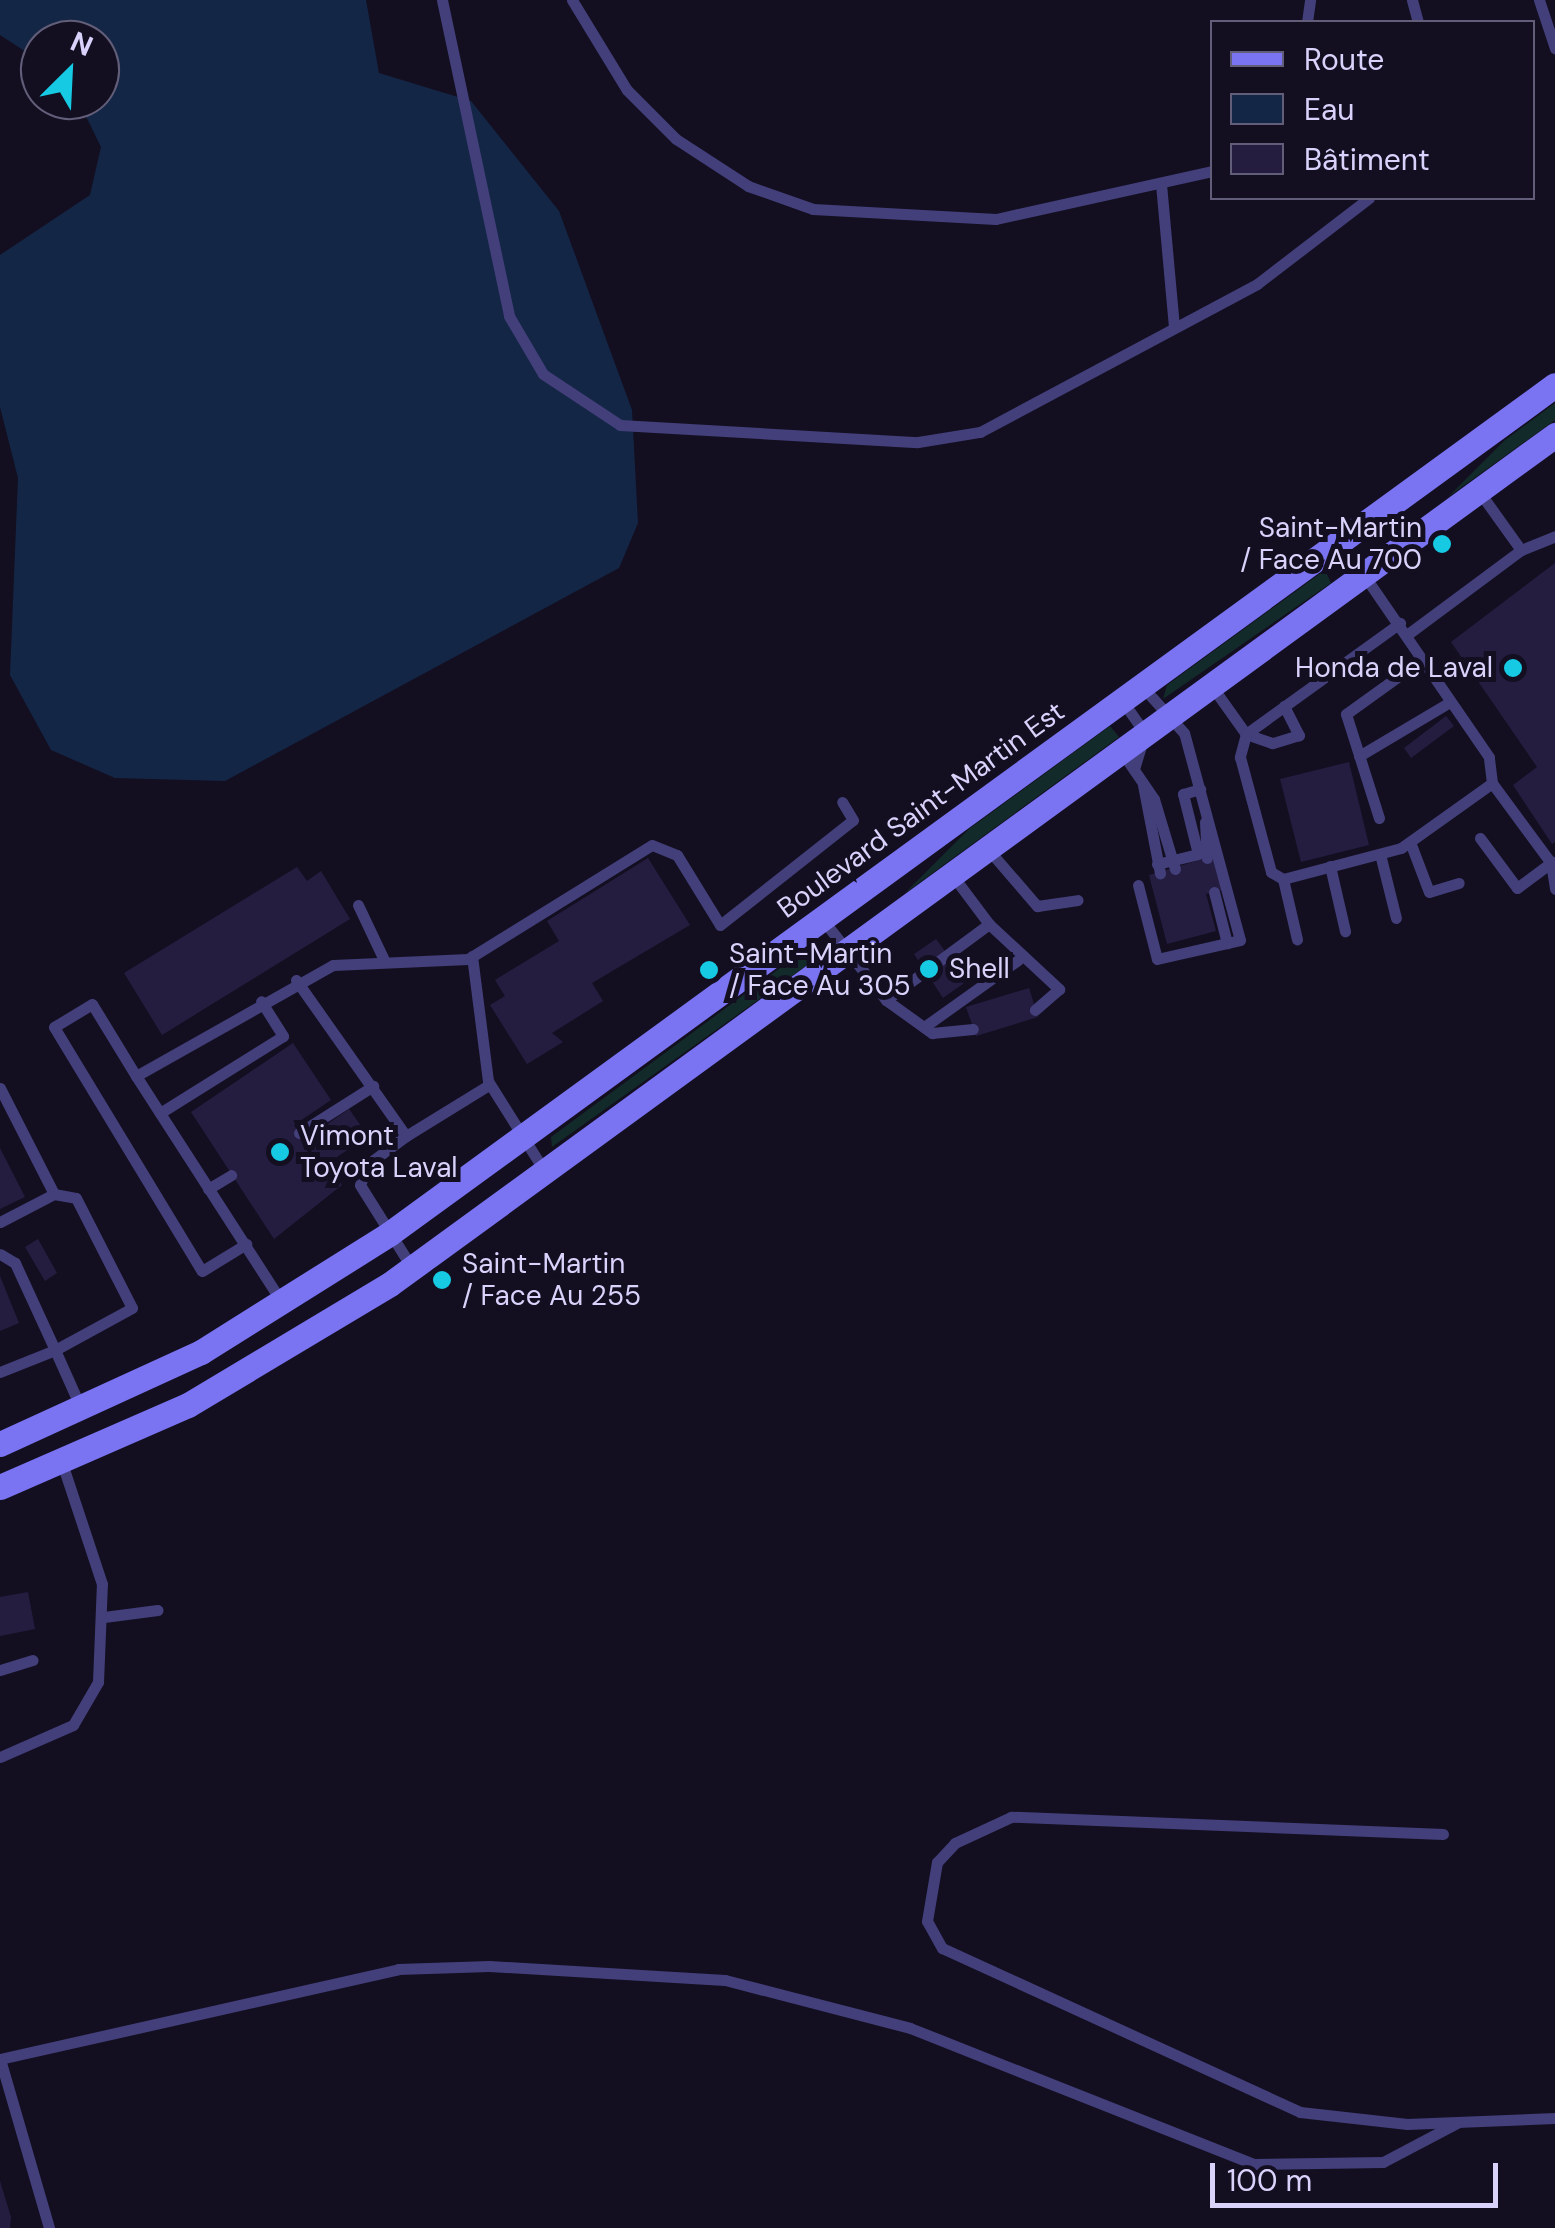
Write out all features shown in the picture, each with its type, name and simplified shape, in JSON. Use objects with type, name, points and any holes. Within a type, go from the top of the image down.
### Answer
[{"type":"main road","name":"Boulevard Saint-Martin Est","points":[[0,1444],[82,1409],[283,1304],[389,1234],[1555,385]]},
{"type":"main road","points":[[0,1487],[62,1463],[237,1378],[412,1268],[951,874],[1128,760],[1155,726],[1555,435]]},
{"type":"lane","points":[[442,0],[496,279],[543,374],[591,413],[648,430],[950,441],[1257,284],[1365,200]]},
{"type":"lane","points":[[572,0],[628,90],[676,140],[777,198],[842,214],[952,222],[1210,172]]},
{"type":"lane","points":[[1539,0],[1555,48]]},
{"type":"lane","points":[[1161,184],[1174,327]]},
{"type":"lane","points":[[1478,490],[1521,550]]},
{"type":"lane","points":[[1492,784],[1410,842],[1380,854],[1283,878],[1270,872],[1240,756],[1246,734],[1284,706],[1521,550],[1555,536]]},
{"type":"lane","points":[[1340,539],[1489,757],[1492,784],[1553,860],[1555,889]]},
{"type":"lane","points":[[1379,818],[1346,714],[1421,660]]},
{"type":"lane","points":[[1210,685],[1246,734],[1272,743],[1299,735],[1284,706]]},
{"type":"lane","points":[[1131,692],[1155,726],[1184,732],[1240,940],[1193,944],[1156,959],[1138,885]]},
{"type":"lane","points":[[1131,692],[1155,726]]},
{"type":"lane","points":[[1359,756],[1450,702]]},
{"type":"lane","points":[[1128,760],[1143,785],[1173,864]]},
{"type":"lane","points":[[1143,785],[1158,868],[1198,854],[1183,794],[1200,789]]},
{"type":"lane","points":[[136,1076],[296,980],[350,960],[385,962],[472,956],[652,845],[677,854],[720,925],[853,820],[842,802]]},
{"type":"lane","points":[[1205,806],[1206,858]]},
{"type":"lane","points":[[1480,838],[1516,888],[1553,860]]},
{"type":"lane","points":[[1410,842],[1429,892],[1459,884]]},
{"type":"lane","points":[[988,848],[1037,906],[1078,900]]},
{"type":"lane","points":[[1380,854],[1396,918]]},
{"type":"lane","points":[[1330,866],[1345,931]]},
{"type":"lane","points":[[951,874],[1018,960],[1058,989],[1036,1010]]},
{"type":"lane","points":[[1283,878],[1297,939]]},
{"type":"lane","points":[[1214,892],[1227,943]]},
{"type":"lane","points":[[358,905],[385,962]]},
{"type":"lane","points":[[823,920],[886,1000],[924,1026],[973,1029]]},
{"type":"lane","points":[[886,1000],[989,924]]},
{"type":"lane","points":[[472,956],[489,1085],[544,1172]]},
{"type":"lane","points":[[924,1026],[1018,960]]},
{"type":"lane","points":[[296,980],[358,1079],[373,1086],[406,1136]]},
{"type":"lane","points":[[160,1113],[283,1036],[262,1001]]},
{"type":"lane","points":[[246,1244],[202,1271],[54,1027],[92,1004],[136,1076],[246,1244],[283,1304]]},
{"type":"lane","points":[[412,1268],[389,1234],[361,1176],[406,1136],[489,1085]]},
{"type":"lane","points":[[298,1133],[373,1086]]},
{"type":"lane","points":[[0,1088],[54,1194]]},
{"type":"lane","points":[[208,1188],[230,1175]]},
{"type":"lane","points":[[0,1222],[54,1194],[76,1198],[132,1308],[54,1350],[0,1372]]},
{"type":"lane","points":[[0,1254],[15,1263],[82,1409]]},
{"type":"lane","points":[[0,1757],[84,1715],[104,1617],[96,1555],[62,1463]]},
{"type":"lane","points":[[104,1617],[158,1610]]},
{"type":"lane","points":[[0,1670],[33,1660]]},
{"type":"lane","points":[[1443,1834],[1012,1817],[955,1843],[937,1862],[926,1922],[942,1948],[1244,2093],[1300,2112],[1459,2122],[1555,2118]]},
{"type":"lane","points":[[48,2228],[0,2059],[398,1969],[489,1966],[725,1980],[892,2023],[1254,2164],[1383,2162],[1459,2122]]},
{"type":"green space","points":[[1555,403],[1555,420],[1448,497],[1505,440]]},
{"type":"green space","points":[[1325,570],[1331,583],[1163,699],[1167,685]]},
{"type":"green space","points":[[1110,726],[1119,737],[905,893],[969,829]]},
{"type":"green space","points":[[803,951],[810,963],[552,1147],[551,1137]]},
{"type":"water","points":[[0,0],[366,0],[379,73],[471,101],[559,211],[632,410],[638,523],[619,568],[225,781],[115,778],[51,750],[10,675],[18,478],[0,407],[0,255],[90,195],[101,147],[88,120],[120,120],[120,20],[20,20],[20,48],[0,35]]},
{"type":"building","name":"Honda de Laval","points":[[1555,563],[1552,844],[1513,785],[1537,767],[1451,642]]},
{"type":"building","points":[[1446,716],[1454,726],[1411,758],[1404,748]]},
{"type":"building","points":[[1349,762],[1369,845],[1301,862],[1280,779]]},
{"type":"building","points":[[1213,856],[1222,890],[1206,894],[1216,931],[1167,944],[1149,875]]},
{"type":"building","points":[[648,858],[690,925],[592,983],[603,1001],[552,1033],[563,1042],[527,1064],[490,1005],[505,996],[495,980],[559,941],[547,921]]},
{"type":"building","points":[[297,867],[307,881],[321,871],[350,919],[162,1035],[124,973]]},
{"type":"building","points":[[936,939],[967,981],[943,998],[914,954]]},
{"type":"building","points":[[1029,988],[1038,1017],[976,1036],[966,1007]]},
{"type":"building","name":"Vimont Toyota Laval","points":[[293,1043],[331,1100],[294,1125],[303,1141],[349,1109],[368,1136],[328,1163],[342,1185],[274,1239],[191,1112]]},
{"type":"building","points":[[0,1148],[25,1197],[0,1209]]},
{"type":"building","points":[[38,1239],[57,1273],[45,1281],[25,1247]]},
{"type":"building","points":[[0,1276],[19,1323],[0,1331]]},
{"type":"building","points":[[28,1592],[35,1629],[0,1636],[0,1597]]},
{"type":"building","points":[[0,2181],[11,2217],[10,2228],[0,2228]]},
{"type":"place","name":"Saint-Martin / Face Au 700","points":[[1442,544]]},
{"type":"place","name":"Honda de Laval","points":[[1513,668]]},
{"type":"place","name":"Shell","points":[[929,969]]},
{"type":"place","name":"Saint-Martin / Face Au 305","points":[[709,970]]},
{"type":"place","name":"Vimont Toyota Laval","points":[[280,1152]]},
{"type":"place","name":"Saint-Martin / Face Au 255","points":[[442,1280]]}]
